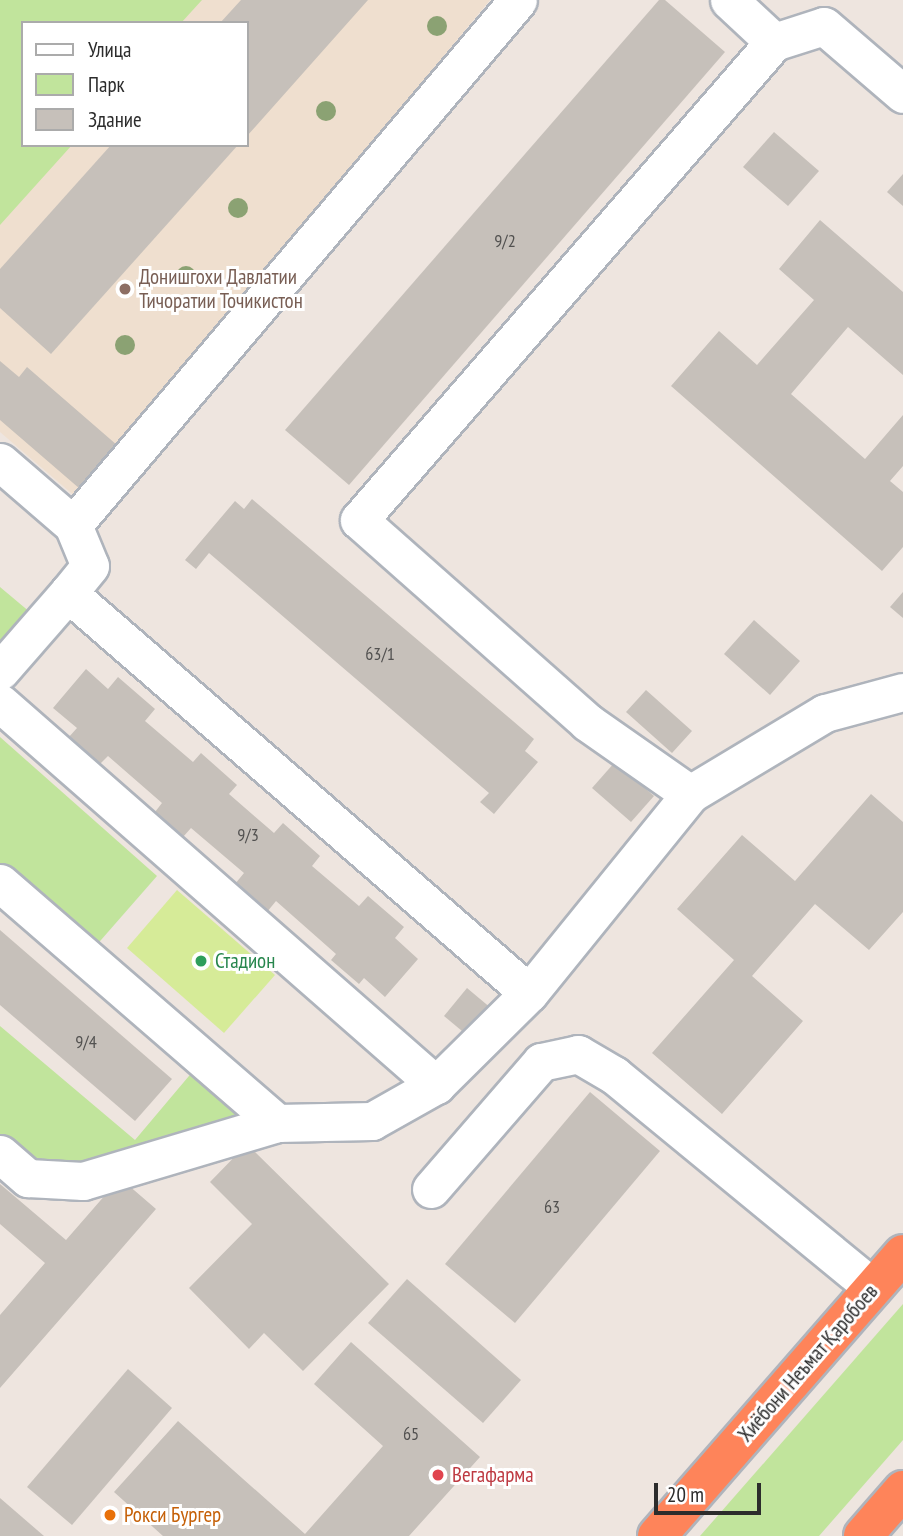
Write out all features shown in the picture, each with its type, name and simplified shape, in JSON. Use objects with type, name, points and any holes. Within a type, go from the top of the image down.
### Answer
[{"type":"highway","name":"Хиёбони Неъмат Қаробоев","points":[[657,1536],[903,1254]]},
{"type":"highway","points":[[863,1536],[903,1490]]},
{"type":"lane","points":[[73,525],[518,0]]},
{"type":"lane","points":[[729,0],[775,43]]},
{"type":"lane","points":[[690,794],[587,722],[359,520],[775,43],[824,26],[903,94]]},
{"type":"lane","points":[[0,462],[73,525],[90,566],[0,671]]},
{"type":"lane","points":[[68,593],[529,993]]},
{"type":"lane","points":[[0,1154],[28,1178],[83,1181],[277,1124],[372,1121],[436,1085],[529,993],[690,794],[825,713],[903,692]]},
{"type":"lane","points":[[0,703],[436,1085]]},
{"type":"lane","points":[[0,883],[277,1124]]},
{"type":"lane","points":[[431,1189],[541,1062],[578,1054],[614,1075],[873,1288]]},
{"type":"shaded area","name":"Донишгохи Давлатии Тичоратии Точикистон","points":[[0,0],[490,0],[77,498],[0,432]]},
{"type":"green space","points":[[0,0],[202,0],[183,21],[21,21],[21,147],[70,147],[0,225]]},
{"type":"green space","points":[[0,587],[31,613],[0,649]]},
{"type":"green space","points":[[0,737],[157,876],[94,948],[0,865]]},
{"type":"green space","name":"Стадион","points":[[177,890],[275,975],[224,1033],[127,948]]},
{"type":"green space","points":[[0,1026],[135,1140],[194,1070],[253,1120],[95,1169],[48,1167],[18,1152],[0,1136]]},
{"type":"green space","points":[[903,1304],[903,1440],[819,1536],[700,1536]]},
{"type":"building","points":[[241,0],[368,0],[248,135],[248,21],[222,21]]},
{"type":"building","points":[[659,0],[665,0],[725,52],[349,485],[285,430]]},
{"type":"building","points":[[774,132],[819,171],[788,206],[743,167]]},
{"type":"building","points":[[109,147],[236,147],[51,354],[0,308],[0,269]]},
{"type":"building","points":[[903,174],[903,206],[887,192]]},
{"type":"building","points":[[820,220],[903,292],[903,375],[848,327],[791,394],[865,459],[903,415],[903,466],[890,481],[903,492],[903,547],[882,571],[671,386],[719,331],[757,365],[814,300],[779,269]]},
{"type":"building","points":[[0,361],[19,377],[27,367],[125,452],[87,495],[0,420]]},
{"type":"building","points":[[252,499],[534,739],[525,751],[538,762],[494,814],[480,802],[489,793],[209,553],[196,569],[185,560],[235,501],[244,509]]},
{"type":"building","points":[[903,592],[903,618],[890,607]]},
{"type":"building","points":[[754,620],[800,661],[770,695],[724,654]]},
{"type":"building","points":[[86,669],[108,689],[118,677],[155,709],[145,721],[193,762],[201,753],[237,785],[229,794],[274,833],[283,823],[320,856],[312,866],[359,906],[368,896],[404,927],[395,938],[418,959],[385,997],[364,978],[359,984],[331,960],[336,954],[276,901],[267,912],[235,884],[244,873],[191,828],[183,837],[155,812],[162,803],[108,756],[99,765],[68,738],[77,728],[53,708]]},
{"type":"building","points":[[646,690],[692,731],[672,753],[626,712]]},
{"type":"building","points":[[615,762],[654,796],[631,822],[592,788]]},
{"type":"building","points":[[871,794],[903,822],[903,912],[869,950],[815,904],[752,976],[803,1021],[722,1114],[652,1053],[734,960],[677,909],[742,835],[795,881]]},
{"type":"building","points":[[0,930],[172,1079],[135,1121],[0,1005]]},
{"type":"building","points":[[467,988],[492,1009],[468,1036],[444,1016]]},
{"type":"building","points":[[590,1092],[660,1151],[515,1323],[445,1264]]},
{"type":"building","points":[[247,1144],[389,1284],[303,1371],[264,1333],[249,1349],[189,1288],[252,1224],[210,1182]]},
{"type":"building","points":[[120,1178],[156,1209],[0,1388],[0,1315],[45,1263],[0,1224],[0,1184],[66,1240]]},
{"type":"building","points":[[407,1279],[521,1380],[483,1423],[368,1323]]},
{"type":"building","points":[[351,1342],[480,1457],[409,1536],[163,1536],[114,1492],[178,1421],[305,1534],[383,1446],[314,1384]]},
{"type":"building","points":[[128,1369],[172,1408],[72,1525],[27,1487]]},
{"type":"building","points":[[0,1498],[44,1536],[0,1536]]},
{"type":"place","name":"Донишгохи Давлатии Тичоратии Точикистон","points":[[125,289]]},
{"type":"place","name":"Стадион","points":[[201,961]]},
{"type":"place","name":"Вегафарма","points":[[438,1475]]},
{"type":"place","name":"Рокси Бургер","points":[[110,1515]]}]
